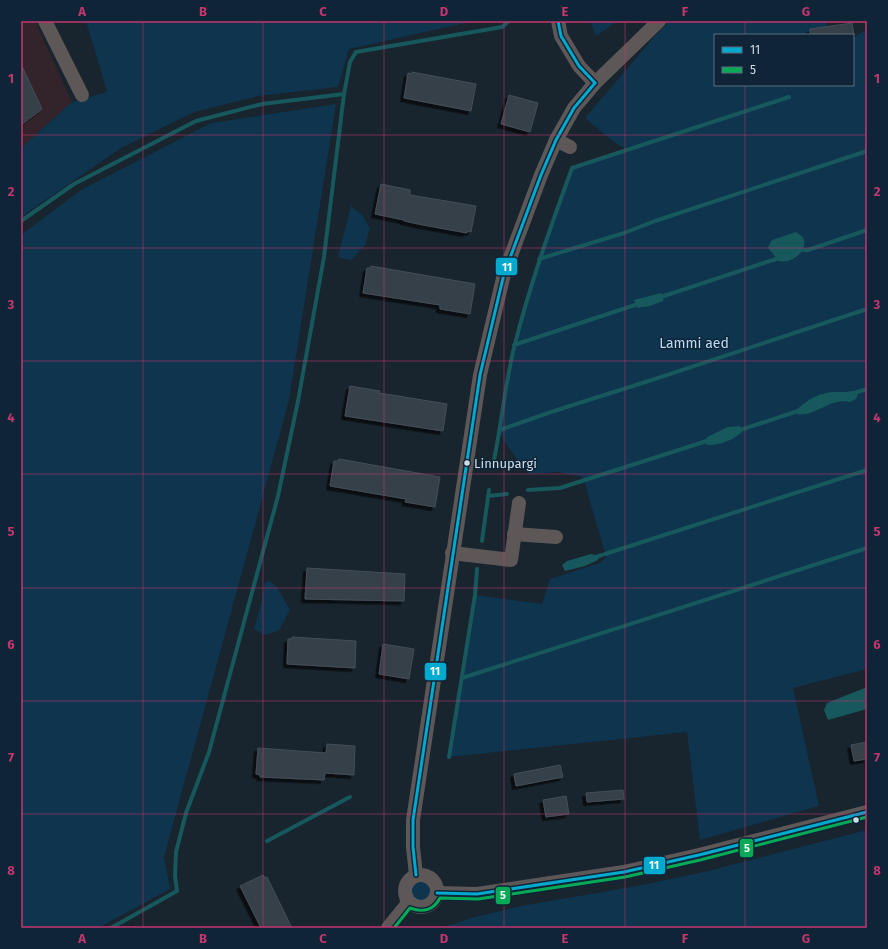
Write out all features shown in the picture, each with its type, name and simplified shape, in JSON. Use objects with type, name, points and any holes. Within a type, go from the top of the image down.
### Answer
[{"type":"street","points":[[45,21],[82,95]]},
{"type":"street","points":[[558,21],[561,36],[579,66],[594,83]]},
{"type":"street","points":[[416,875],[413,847],[413,820],[452,553],[480,375],[504,274],[541,175],[556,140],[574,108],[594,83],[659,21]]},
{"type":"street","points":[[556,140],[570,147]]},
{"type":"street","points":[[452,553],[511,560],[519,503]]},
{"type":"street","points":[[514,534],[556,537]]},
{"type":"street","points":[[437,893],[477,894],[624,872],[699,856],[867,812]]},
{"type":"street","points":[[416,875],[427,875],[435,882],[437,893],[433,902],[424,907],[414,905],[409,902],[405,892],[405,886],[411,878],[416,875]]},
{"type":"street","points":[[388,928],[409,902]]},
{"type":"shaded area","points":[[21,21],[35,21],[72,102],[21,148]]},
{"type":"shaded area","points":[[796,232],[803,237],[804,240],[804,246],[801,253],[789,261],[785,262],[777,260],[768,247],[772,240]]},
{"type":"shaded area","points":[[661,293],[664,296],[663,301],[650,306],[637,308],[634,300]]},
{"type":"shaded area","points":[[855,391],[858,394],[856,399],[850,402],[836,402],[810,413],[797,414],[796,411],[809,400],[824,393]]},
{"type":"shaded area","points":[[740,426],[742,432],[726,442],[716,445],[707,445],[705,441],[707,437],[728,427]]},
{"type":"shaded area","points":[[591,554],[596,555],[598,560],[585,566],[565,571],[562,565],[567,561]]},
{"type":"shaded area","points":[[867,687],[867,709],[828,720],[824,710],[827,703]]},
{"type":"green space","points":[[86,21],[474,21],[349,49],[338,87],[258,96],[194,112],[121,148],[21,217],[21,148],[72,102],[107,91]]},
{"type":"green space","points":[[590,21],[618,21],[596,36]]},
{"type":"green space","name":"Lammi aed","points":[[669,21],[826,21],[828,34],[714,34],[714,86],[854,86],[854,37],[867,29],[867,669],[793,688],[819,806],[700,840],[687,732],[449,757],[475,595],[542,604],[550,579],[600,563],[606,557],[583,477],[559,472],[528,474],[501,435],[500,423],[510,365],[524,308],[542,251],[572,168],[627,150],[611,140],[585,118]]},
{"type":"green space","points":[[336,104],[289,400],[164,857],[170,889],[98,928],[21,928],[21,235],[81,190],[211,123]]},
{"type":"green space","points":[[351,206],[363,216],[370,228],[365,245],[351,260],[340,258],[338,256]]},
{"type":"green space","points":[[270,581],[278,589],[290,610],[279,630],[265,635],[254,629],[265,582]]},
{"type":"green space","points":[[867,830],[867,928],[442,928],[471,918],[521,906],[637,886],[704,872]]},
{"type":"green space","points":[[421,878],[430,881],[433,890],[430,899],[421,902],[412,899],[409,890],[412,881]]},
{"type":"building","points":[[852,23],[854,34],[810,34],[810,29]]},
{"type":"building","points":[[21,64],[42,109],[21,125]]},
{"type":"building","points":[[412,72],[476,84],[471,111],[404,98],[408,73],[412,74]]},
{"type":"building","points":[[509,95],[538,103],[530,132],[501,124]]},
{"type":"building","points":[[381,184],[410,190],[410,195],[476,206],[471,232],[467,231],[467,233],[423,225],[375,214]]},
{"type":"building","points":[[371,266],[475,284],[470,314],[440,309],[440,305],[363,293],[367,268],[371,268]]},
{"type":"building","points":[[350,386],[380,391],[379,393],[447,404],[443,431],[345,416]]},
{"type":"building","points":[[339,459],[440,477],[435,507],[405,502],[406,499],[330,486],[334,461],[338,461]]},
{"type":"building","points":[[307,568],[405,574],[404,601],[305,599]]},
{"type":"building","points":[[292,637],[356,641],[355,668],[287,664],[288,639],[292,639]]},
{"type":"building","points":[[383,644],[414,649],[409,679],[379,674]]},
{"type":"building","points":[[867,742],[867,759],[854,761],[851,745]]},
{"type":"building","points":[[327,744],[355,746],[354,775],[325,773],[324,780],[260,777],[260,775],[256,774],[258,748],[326,753]]},
{"type":"building","points":[[560,765],[563,777],[516,786],[514,774]]},
{"type":"building","points":[[623,790],[624,799],[587,802],[586,793]]},
{"type":"building","points":[[566,796],[569,814],[546,817],[543,800]]},
{"type":"building","points":[[263,875],[265,878],[267,877],[292,928],[261,928],[240,886]]},
{"type":"waterway","points":[[21,221],[74,184],[196,121],[262,104],[344,94],[350,62],[356,52],[502,27],[509,21]]},
{"type":"waterway","points":[[111,928],[177,891],[175,876],[176,852],[186,813],[209,752],[278,496],[298,401],[324,257],[344,94]]},
{"type":"waterway","points":[[494,460],[512,358],[527,299],[572,168],[789,97]]},
{"type":"waterway","points":[[539,259],[624,233],[655,221],[867,151]]},
{"type":"waterway","points":[[803,250],[808,250],[867,230]]},
{"type":"waterway","points":[[664,296],[776,259]]},
{"type":"waterway","points":[[514,345],[635,305]]},
{"type":"waterway","points":[[500,430],[867,309]]},
{"type":"waterway","points":[[851,394],[867,389]]},
{"type":"waterway","points":[[737,431],[801,410]]},
{"type":"waterway","points":[[528,490],[560,488],[710,440]]},
{"type":"waterway","points":[[605,554],[867,470]]},
{"type":"waterway","points":[[482,541],[489,490]]},
{"type":"waterway","points":[[488,496],[507,494]]},
{"type":"waterway","points":[[462,678],[867,548]]},
{"type":"waterway","points":[[593,558],[602,555]]},
{"type":"waterway","points":[[449,757],[475,595],[477,569]]},
{"type":"waterway","points":[[267,841],[350,797]]},
{"type":"transit line","name":"11","points":[[558,21],[561,36],[579,66],[595,83]]},
{"type":"transit line","name":"11","points":[[416,875],[413,847],[413,820],[480,375],[504,274],[541,175],[556,140],[574,108],[595,83]]},
{"type":"transit line","name":"11","points":[[437,893],[477,894],[624,872],[699,855],[867,812]]},
{"type":"transit line","name":"5","points":[[394,928],[410,908],[419,910],[428,909],[435,905],[440,898],[478,899],[625,877],[700,860],[867,817]]},
{"type":"place","name":"Linnupargi","points":[[467,463]]}]
